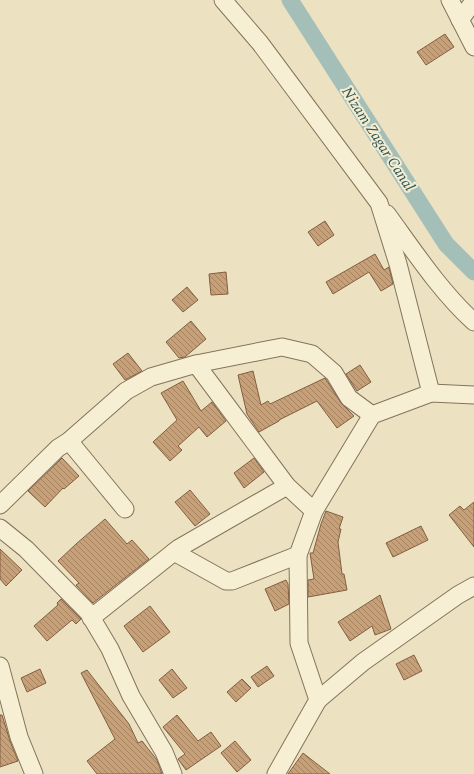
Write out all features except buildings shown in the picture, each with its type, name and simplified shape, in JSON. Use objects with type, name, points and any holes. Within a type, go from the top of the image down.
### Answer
[{"type":"street","points":[[223,0],[260,43],[430,273],[474,322]]},
{"type":"street","points":[[450,0],[474,47]]},
{"type":"street","points":[[460,20],[474,1]]},
{"type":"street","points":[[379,203],[398,264],[431,393]]},
{"type":"street","points":[[0,505],[58,448],[69,441],[126,391],[151,377],[196,364],[282,347],[312,354],[334,373],[349,398],[372,415]]},
{"type":"street","points":[[196,364],[287,486],[314,511]]},
{"type":"street","points":[[318,700],[299,643],[298,555],[314,511],[372,415],[431,393],[474,395]]},
{"type":"street","points":[[69,441],[126,509]]},
{"type":"street","points":[[91,618],[174,552],[287,486]]},
{"type":"street","points":[[0,528],[26,549],[88,612],[110,649],[131,696],[164,752],[173,774]]},
{"type":"street","points":[[174,552],[226,581],[232,581],[298,555]]},
{"type":"street","points":[[276,774],[318,700],[362,662],[458,595],[474,586]]},
{"type":"street","points":[[0,666],[19,737],[34,774]]},
{"type":"waterway","name":"Nizam Zagar Canal","points":[[290,0],[446,244],[474,272]]}]
